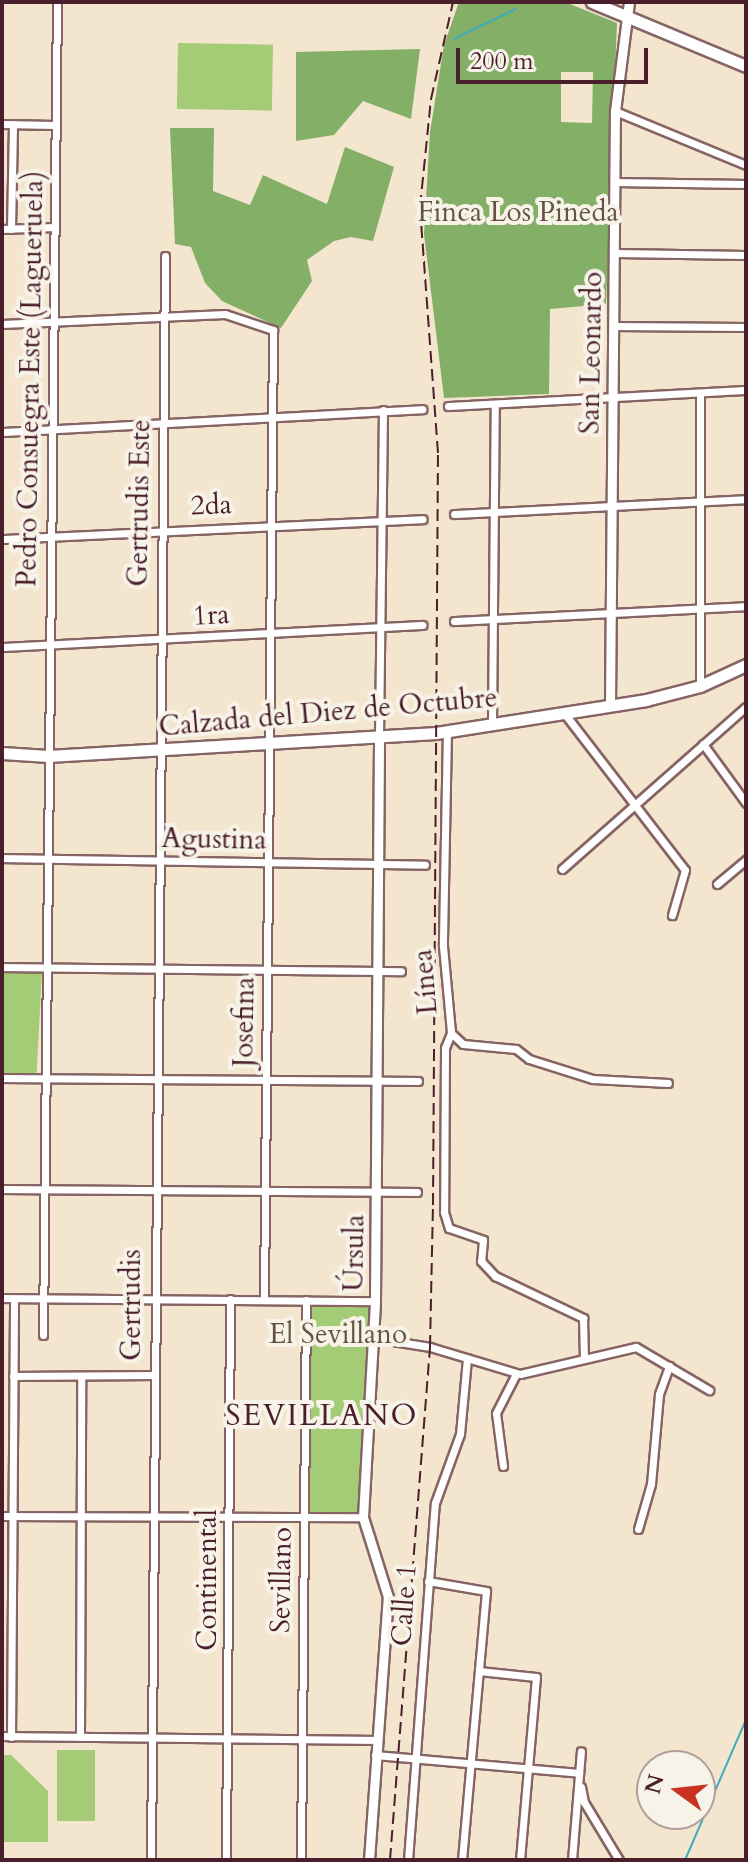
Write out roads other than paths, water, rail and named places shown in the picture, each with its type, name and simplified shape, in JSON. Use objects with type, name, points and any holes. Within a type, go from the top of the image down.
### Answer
[{"type":"main road","points":[[592,2],[627,8],[746,66]]},
{"type":"main road","name":"Calzada del Diez de Octubre","points":[[2,753],[48,756],[268,746],[447,731],[610,705],[700,686],[746,665]]},
{"type":"street","name":"Pedro Consuegra Este (Lagueruela)","points":[[43,1335],[57,2]]},
{"type":"street","name":"San Leonardo","points":[[610,705],[615,111],[627,8]]},
{"type":"street","points":[[615,111],[746,165]]},
{"type":"street","points":[[2,124],[55,125]]},
{"type":"street","points":[[13,124],[7,229],[54,227]]},
{"type":"street","points":[[614,182],[746,184]]},
{"type":"street","points":[[615,253],[746,255]]},
{"type":"street","name":"Gertrudis Este","points":[[159,750],[165,256]]},
{"type":"street","name":"Josefina","points":[[163,317],[225,314],[273,330],[264,1300]]},
{"type":"street","points":[[2,324],[163,317]]},
{"type":"street","points":[[613,326],[746,327]]},
{"type":"street","points":[[448,406],[746,390]]},
{"type":"street","points":[[700,393],[700,686]]},
{"type":"street","points":[[492,724],[495,404]]},
{"type":"street","points":[[2,432],[422,409]]},
{"type":"street","points":[[379,737],[383,410]]},
{"type":"street","points":[[454,514],[746,499]]},
{"type":"street","name":"2da","points":[[2,539],[161,529],[423,519]]},
{"type":"street","points":[[454,621],[746,606]]},
{"type":"street","name":"1ra","points":[[2,647],[422,625]]},
{"type":"street","points":[[562,869],[633,802],[746,707]]},
{"type":"street","points":[[563,712],[685,870],[672,915]]},
{"type":"street","name":"Línea","points":[[447,731],[443,946],[451,1033],[445,1048],[444,1212],[449,1228],[483,1240],[481,1261],[495,1276],[583,1318],[584,1359]]},
{"type":"street","name":"Úrsula","points":[[369,1860],[388,1597],[363,1517],[375,1301],[379,737]]},
{"type":"street","points":[[703,744],[746,803]]},
{"type":"street","name":"Gertrudis","points":[[151,1860],[159,750]]},
{"type":"street","name":"Agustina","points":[[2,858],[425,865]]},
{"type":"street","points":[[717,884],[746,860]]},
{"type":"street","points":[[2,967],[401,971]]},
{"type":"street","points":[[451,1033],[463,1044],[484,1050],[508,1047],[529,1059],[593,1079],[668,1083]]},
{"type":"street","points":[[2,1078],[418,1081]]},
{"type":"street","points":[[2,1189],[417,1192]]},
{"type":"street","points":[[2,1298],[375,1301]]},
{"type":"street","points":[[14,1299],[6,1736],[376,1740]]},
{"type":"street","name":"Continental","points":[[226,1860],[230,1299]]},
{"type":"street","name":"Sevillano","points":[[301,1860],[306,1300]]},
{"type":"street","points":[[374,1338],[467,1358],[516,1374],[636,1347],[709,1390]]},
{"type":"street","name":"Calle 1","points":[[408,1860],[435,1503],[460,1434],[467,1358]]},
{"type":"street","points":[[638,1529],[651,1484],[659,1394],[669,1366]]},
{"type":"street","points":[[503,1466],[496,1413],[516,1374]]},
{"type":"street","points":[[13,1376],[153,1375]]},
{"type":"street","points":[[80,1737],[81,1376]]},
{"type":"street","points":[[2,1516],[363,1517]]},
{"type":"street","points":[[428,1581],[485,1590],[462,1860]]},
{"type":"street","points":[[479,1671],[536,1677],[520,1860]]},
{"type":"street","points":[[572,1860],[581,1751]]},
{"type":"street","points":[[375,1755],[470,1766],[579,1773]]},
{"type":"street","points":[[579,1773],[584,1802],[618,1860]]},
{"type":"waterway","points":[[454,39],[516,9]]},
{"type":"waterway","points":[[685,1860],[746,1720]]},
{"type":"railway","points":[[390,1860],[430,1347],[433,1205],[438,453],[420,207],[431,99],[453,2]]},
{"type":"district","name":"SEVILLANO","points":[[322,1416]]},
{"type":"park label","name":"Finca Los Pineda","points":[[518,212]]},
{"type":"park label","name":"El Sevillano","points":[[338,1334]]}]
